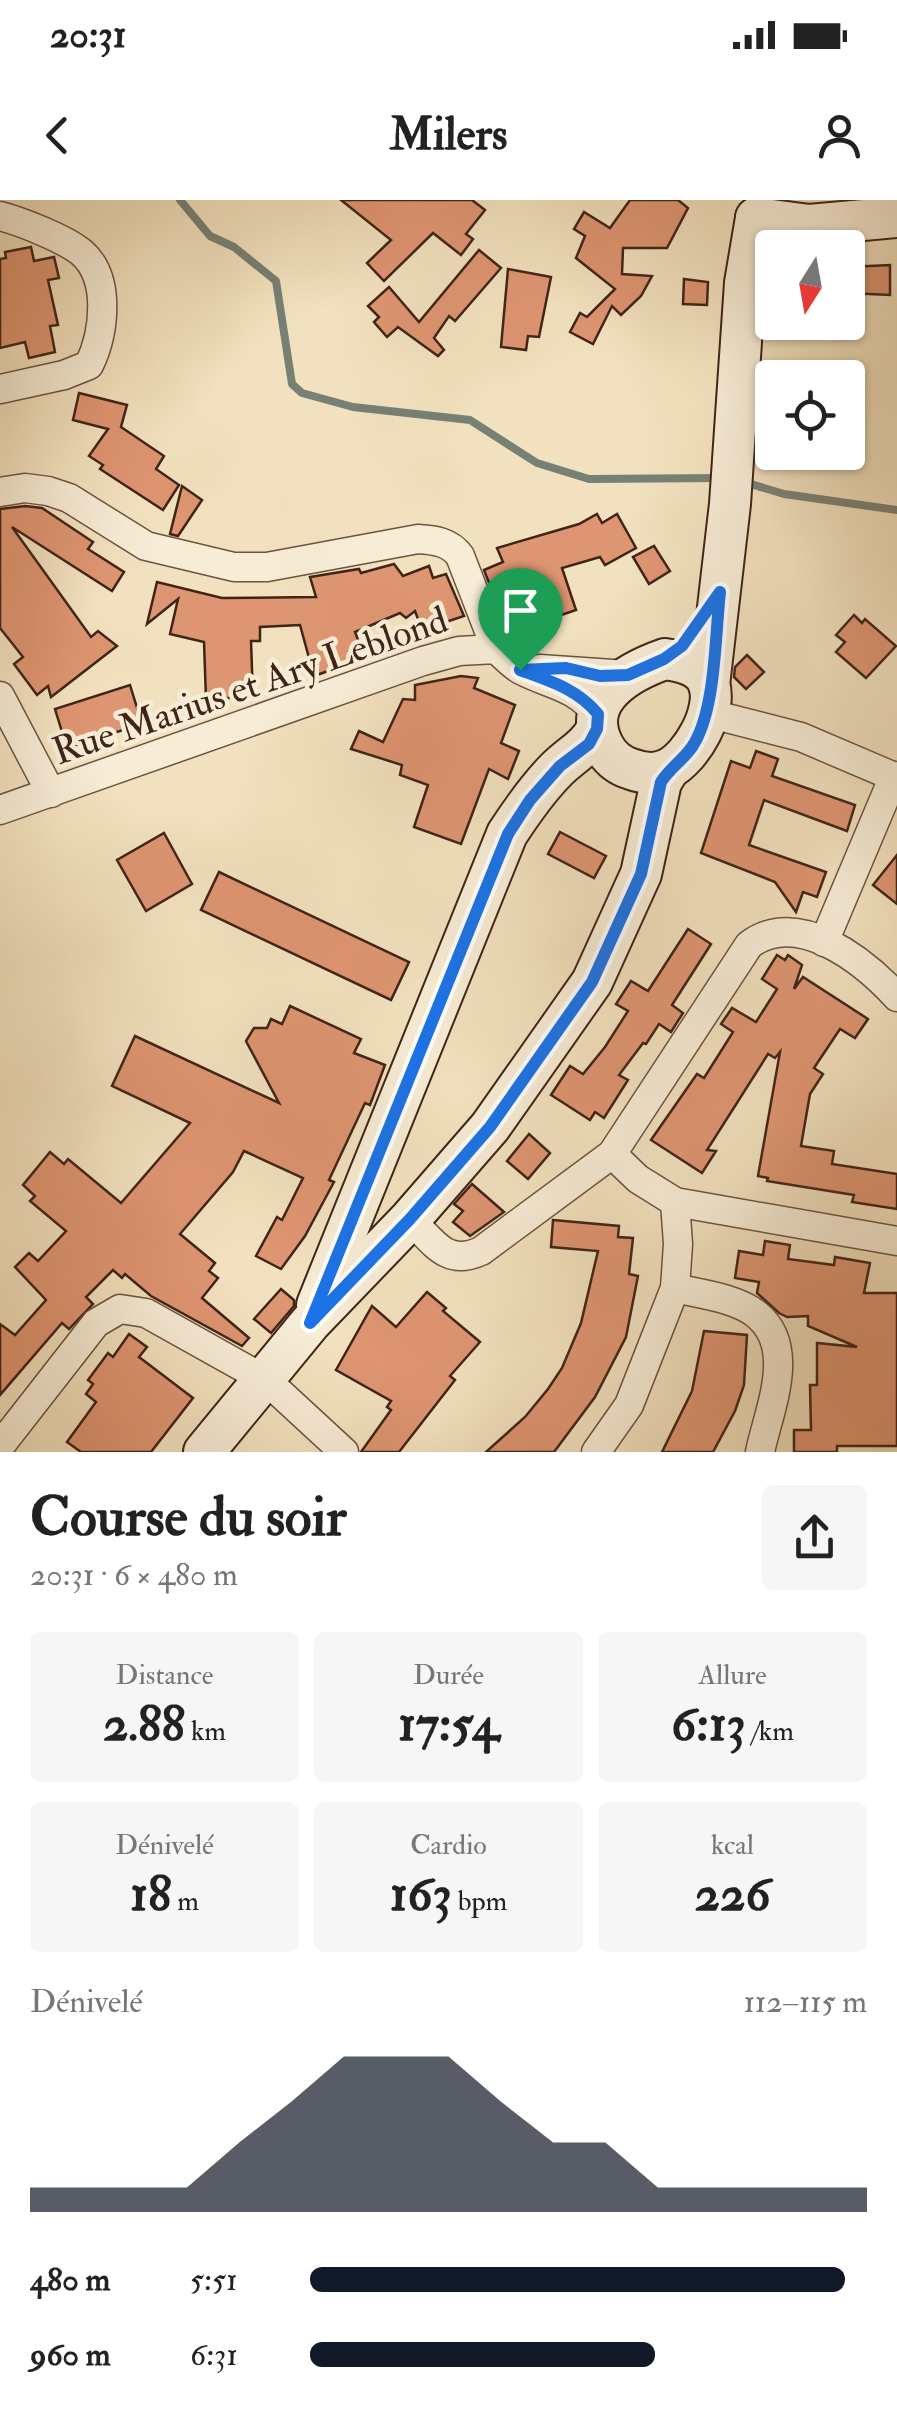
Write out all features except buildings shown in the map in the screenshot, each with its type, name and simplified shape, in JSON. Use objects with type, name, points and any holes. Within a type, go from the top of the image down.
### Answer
[{"type":"street","points":[[204,1452],[310,1323],[410,1219],[490,1127],[592,982],[641,874],[661,782],[692,746],[708,699],[730,504],[752,209],[809,225],[897,217]]},
{"type":"street","points":[[0,216],[82,253],[98,278],[102,309],[99,345],[89,365],[64,376],[0,389]]},
{"type":"street","points":[[0,492],[25,488],[48,491],[69,498],[146,546],[234,567],[267,567],[434,540],[455,549],[460,556],[496,649]]},
{"type":"street","points":[[310,1323],[508,834],[530,800],[560,766],[589,744],[605,695],[628,675],[664,659],[692,635],[720,592]]},
{"type":"street","name":"Rue Marius et Ary Leblond","points":[[0,810],[459,651],[496,649],[520,670],[566,686],[588,702],[598,722]]},
{"type":"street","points":[[664,659],[680,661],[703,674],[708,699]]},
{"type":"street","points":[[520,670],[566,668],[600,676],[628,675]]},
{"type":"street","points":[[0,696],[51,793]]},
{"type":"street","points":[[708,699],[896,777],[824,942]]},
{"type":"street","points":[[598,722],[610,756],[621,766],[645,774],[669,769]]},
{"type":"street","points":[[410,1219],[447,1255],[464,1259],[481,1251],[612,1154],[749,945],[763,934],[786,931],[824,942],[874,972],[897,997]]},
{"type":"street","points":[[612,1154],[638,1179],[675,1202],[897,1241]]},
{"type":"street","points":[[596,1452],[629,1405],[675,1288],[675,1202]]},
{"type":"street","points":[[675,1288],[756,1313],[776,1336],[780,1361],[760,1452]]},
{"type":"street","points":[[0,1446],[96,1323],[120,1309],[146,1313],[266,1380],[344,1452]]},
{"type":"waterway","points":[[180,200],[210,236],[234,247],[276,281],[292,384],[302,393],[353,407],[470,420],[537,463],[589,479],[720,478]]},
{"type":"waterway","points":[[744,482],[784,494],[897,510]]},
{"type":"route","points":[[720,592],[707,713],[692,746],[661,782],[641,874],[592,982],[490,1127],[410,1219],[310,1323],[508,834],[530,800],[560,766],[589,744],[597,729],[598,714],[588,702],[566,686],[520,670],[566,668],[600,676],[628,675],[682,646],[720,592]]}]
